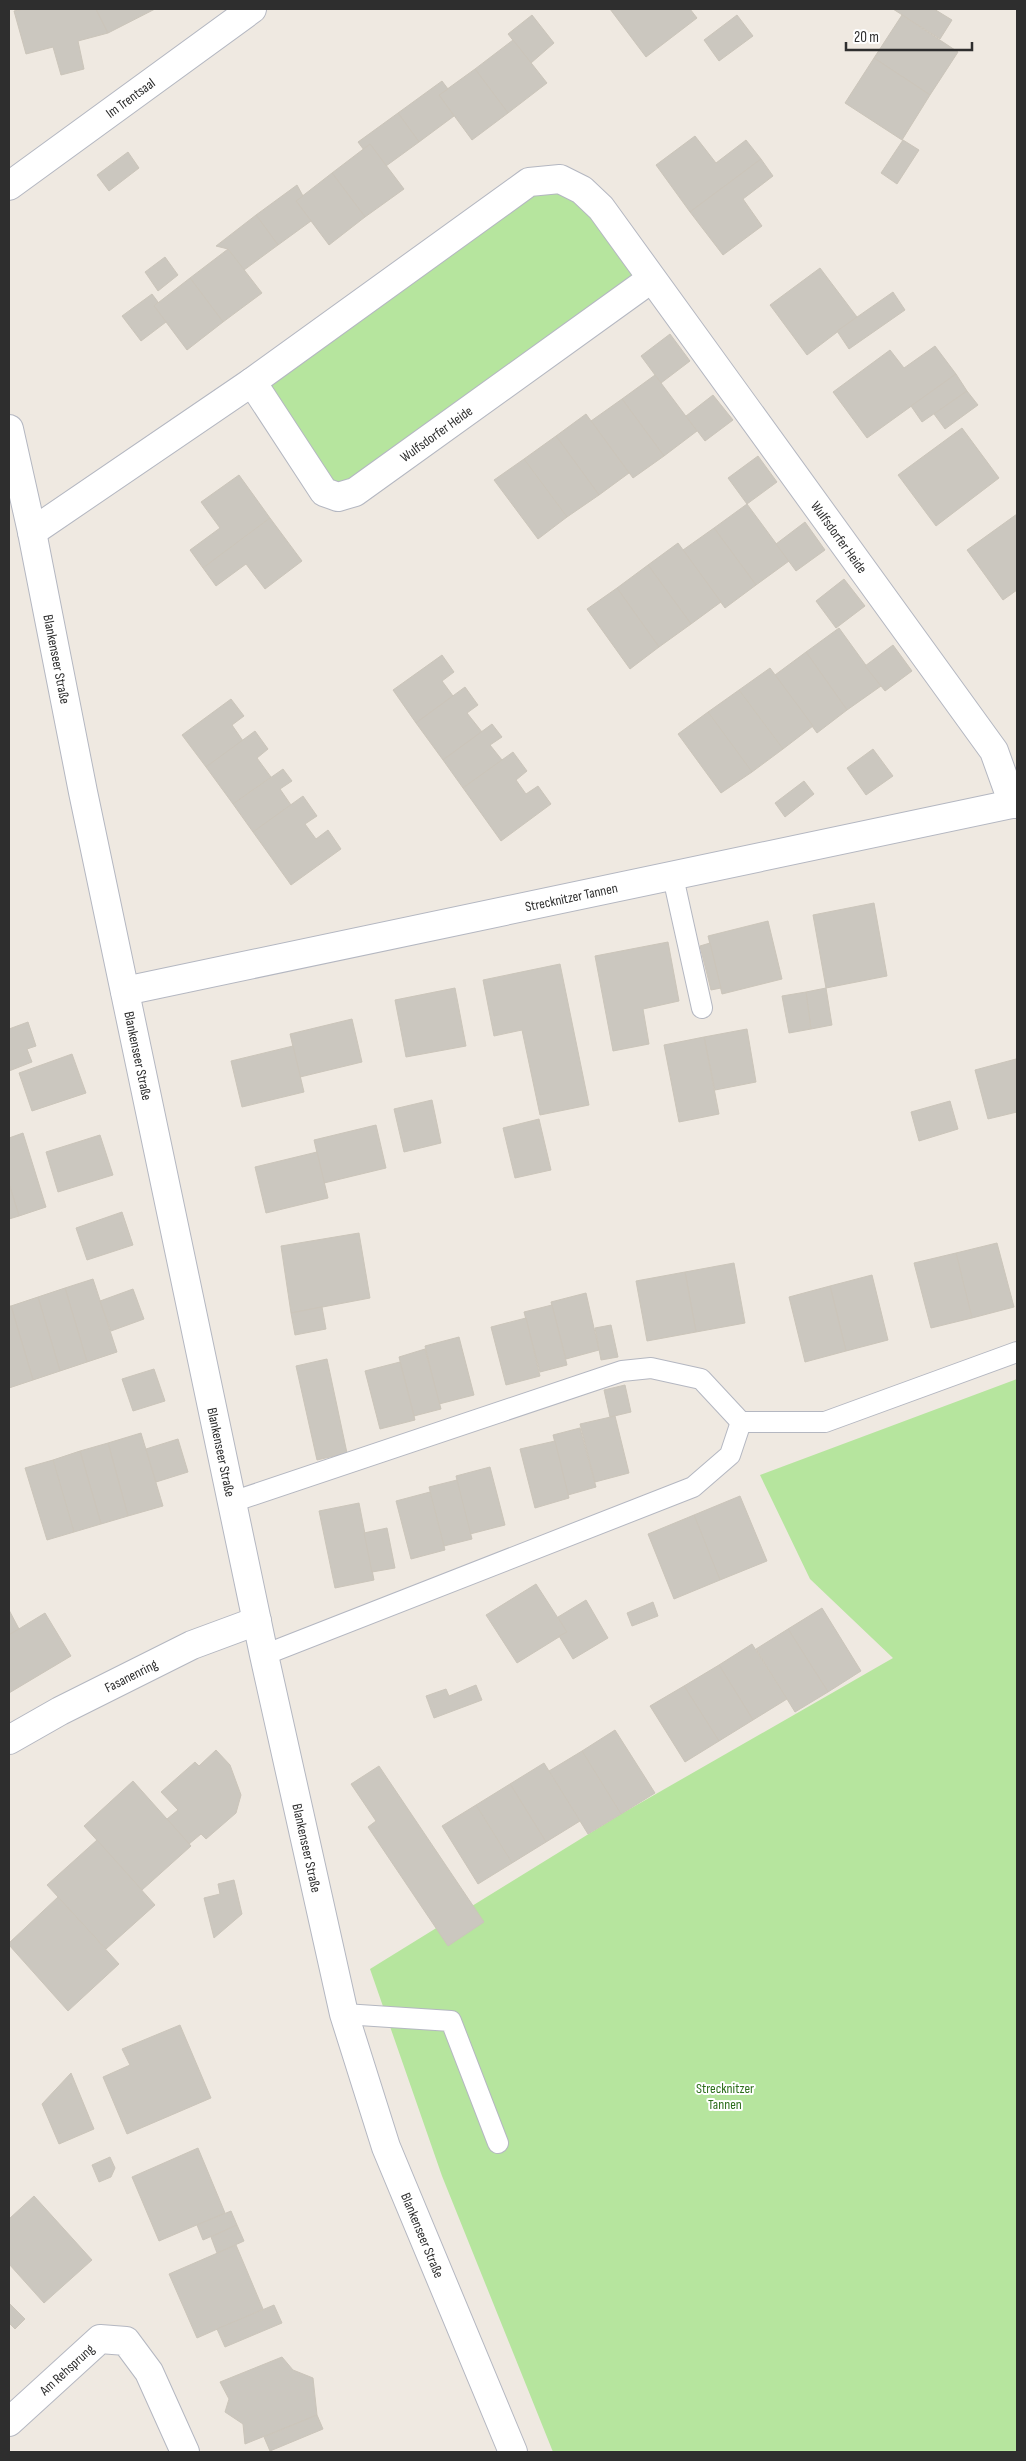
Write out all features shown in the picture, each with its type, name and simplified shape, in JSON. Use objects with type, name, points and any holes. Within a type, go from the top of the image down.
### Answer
[{"type":"street","name":"Im Trentsaal","points":[[9,186],[252,9]]},
{"type":"street","name":"Wulfsdorfer Heide","points":[[32,532],[252,382],[529,182],[560,179],[582,190],[601,208],[994,751],[1015,803]]},
{"type":"street","name":"Wulfsdorfer Heide","points":[[252,382],[324,492],[338,497],[355,492],[651,279]]},
{"type":"street","name":"Blankenseer Straße","points":[[9,428],[32,532],[83,792],[264,1655],[344,2014],[386,2147],[513,2452]]},
{"type":"street","name":"Strecknitzer Tannen","points":[[125,991],[673,877],[1015,803]]},
{"type":"street","name":"Fasanenring","points":[[9,1740],[60,1710],[192,1645],[257,1621]]},
{"type":"street","name":"Am Rehsprung","points":[[9,2422],[100,2339],[126,2341],[149,2372],[185,2452]]},
{"type":"lane","points":[[673,877],[702,1008]]},
{"type":"lane","points":[[232,1502],[622,1371],[651,1368],[701,1379],[741,1422],[826,1422],[1017,1352]]},
{"type":"lane","points":[[264,1655],[693,1487],[730,1455],[741,1422]]},
{"type":"lane","points":[[344,2014],[451,2021],[498,2143]]},
{"type":"green space","points":[[560,179],[651,279],[338,497],[252,382],[529,182]]},
{"type":"green space","name":"Strecknitzer Tannen","points":[[1017,1379],[1017,2452],[553,2452],[442,2176],[370,1969],[621,1814],[893,1658],[810,1579],[760,1475]]},
{"type":"building","points":[[23,9],[96,9],[108,33],[78,41],[84,69],[61,75],[53,47],[26,54],[14,11]]},
{"type":"building","points":[[96,9],[155,9],[108,33]]},
{"type":"building","points":[[610,9],[690,9],[697,18],[646,57]]},
{"type":"building","points":[[893,9],[934,9],[952,20],[940,39]]},
{"type":"building","points":[[532,15],[554,43],[531,63],[508,34]]},
{"type":"building","points":[[737,15],[753,36],[719,61],[704,40]]},
{"type":"building","points":[[902,15],[958,52],[930,95],[874,58]]},
{"type":"building","points":[[513,40],[547,83],[508,113],[475,69]]},
{"type":"building","points":[[874,58],[930,95],[902,140],[845,103]]},
{"type":"building","points":[[475,69],[508,113],[472,140],[439,95]]},
{"type":"building","points":[[442,81],[448,89],[439,95],[454,116],[419,142],[398,113]]},
{"type":"building","points":[[398,113],[419,142],[386,166],[370,144],[364,150],[358,142]]},
{"type":"building","points":[[695,136],[716,163],[746,140],[761,159],[690,212],[656,165]]},
{"type":"building","points":[[903,140],[919,150],[897,184],[881,173]]},
{"type":"building","points":[[370,144],[404,189],[365,217],[332,173]]},
{"type":"building","points":[[128,152],[139,168],[109,191],[97,175]]},
{"type":"building","points":[[761,159],[773,176],[743,199],[762,226],[723,255],[690,212]]},
{"type":"building","points":[[332,173],[365,217],[329,245],[296,201]]},
{"type":"building","points":[[297,185],[303,196],[296,201],[311,221],[278,245],[256,215]]},
{"type":"building","points":[[256,215],[278,245],[244,270],[228,249],[216,246]]},
{"type":"building","points":[[228,249],[262,293],[223,322],[190,278]]},
{"type":"building","points":[[165,257],[178,275],[158,291],[145,272]]},
{"type":"building","points":[[820,268],[857,317],[807,355],[770,305]]},
{"type":"building","points":[[190,278],[223,322],[187,350],[154,306]]},
{"type":"building","points":[[893,292],[905,310],[849,349],[837,331]]},
{"type":"building","points":[[152,294],[158,302],[154,306],[166,322],[141,341],[122,316]]},
{"type":"building","points":[[670,334],[690,361],[661,383],[641,356]]},
{"type":"building","points":[[935,346],[956,374],[867,438],[833,392],[890,350],[904,368]]},
{"type":"building","points":[[956,374],[967,391],[922,422],[911,406]]},
{"type":"building","points":[[655,375],[697,431],[664,456],[622,399]]},
{"type":"building","points":[[967,391],[978,405],[945,429],[934,414]]},
{"type":"building","points":[[713,395],[733,420],[705,441],[686,416]]},
{"type":"building","points":[[622,399],[664,456],[633,478],[591,421]]},
{"type":"building","points":[[586,414],[629,473],[599,495],[556,436]]},
{"type":"building","points":[[962,428],[999,478],[936,526],[898,475]]},
{"type":"building","points":[[556,436],[599,495],[567,517],[524,459]]},
{"type":"building","points":[[758,456],[777,482],[747,504],[728,478]]},
{"type":"building","points":[[524,459],[567,517],[538,539],[494,480]]},
{"type":"building","points":[[239,475],[270,518],[203,568],[190,550],[220,528],[201,502]]},
{"type":"building","points":[[747,504],[789,561],[756,585],[714,528]]},
{"type":"building","points":[[1017,514],[1017,590],[1003,600],[967,550]]},
{"type":"building","points":[[270,518],[302,561],[265,589],[246,564],[216,586],[203,568]]},
{"type":"building","points":[[805,522],[825,550],[796,571],[776,544]]},
{"type":"building","points":[[714,528],[756,585],[725,608],[683,550]]},
{"type":"building","points":[[678,543],[721,602],[691,624],[648,565]]},
{"type":"building","points":[[648,565],[691,624],[659,647],[617,588]]},
{"type":"building","points":[[844,579],[865,606],[836,628],[816,601]]},
{"type":"building","points":[[617,588],[659,647],[630,669],[587,609]]},
{"type":"building","points":[[839,628],[881,686],[847,710],[806,652]]},
{"type":"building","points":[[893,645],[912,671],[885,691],[865,666]]},
{"type":"building","points":[[806,652],[847,710],[817,733],[775,675]]},
{"type":"building","points":[[442,655],[454,672],[442,681],[453,696],[416,723],[393,690]]},
{"type":"building","points":[[770,668],[813,726],[783,749],[739,690]]},
{"type":"building","points":[[465,687],[478,705],[467,713],[482,732],[443,760],[416,723]]},
{"type":"building","points":[[739,690],[783,749],[752,772],[708,712]]},
{"type":"building","points":[[231,699],[244,716],[232,725],[243,741],[206,767],[182,735]]},
{"type":"building","points":[[708,712],[752,772],[721,793],[678,734]]},
{"type":"building","points":[[492,724],[502,737],[490,745],[502,760],[463,788],[443,760]]},
{"type":"building","points":[[255,731],[268,749],[257,758],[271,777],[233,804],[206,767]]},
{"type":"building","points":[[873,749],[893,776],[866,795],[847,768]]},
{"type":"building","points":[[513,752],[527,771],[516,780],[526,794],[538,786],[551,804],[501,841],[463,788]]},
{"type":"building","points":[[283,769],[292,781],[280,789],[291,805],[253,832],[233,804]]},
{"type":"building","points":[[804,781],[814,794],[785,817],[775,803]]},
{"type":"building","points":[[303,796],[317,816],[305,824],[316,839],[328,830],[341,849],[291,885],[253,832]]},
{"type":"building","points":[[874,903],[887,976],[826,988],[813,915]]},
{"type":"building","points":[[768,921],[782,979],[722,994],[708,936]]},
{"type":"building","points":[[668,942],[679,1001],[643,1009],[649,1044],[613,1051],[595,956]]},
{"type":"building","points":[[710,943],[721,988],[711,990],[700,946]]},
{"type":"building","points":[[560,964],[589,1105],[540,1115],[522,1030],[494,1036],[483,980]]},
{"type":"building","points":[[455,988],[466,1046],[406,1057],[395,1000]]},
{"type":"building","points":[[826,988],[832,1025],[811,1029],[806,992]]},
{"type":"building","points":[[806,992],[811,1029],[789,1033],[782,996]]},
{"type":"building","points":[[352,1019],[362,1062],[300,1077],[290,1034]]},
{"type":"building","points":[[28,1022],[36,1046],[27,1049],[32,1062],[9,1071],[9,1029]]},
{"type":"building","points":[[747,1029],[756,1082],[715,1090],[704,1037]]},
{"type":"building","points":[[704,1037],[719,1114],[679,1122],[664,1045]]},
{"type":"building","points":[[293,1046],[304,1092],[242,1107],[231,1061]]},
{"type":"building","points":[[72,1054],[86,1093],[32,1111],[19,1073]]},
{"type":"building","points":[[1016,1059],[1017,1112],[988,1119],[975,1070]]},
{"type":"building","points":[[432,1100],[441,1143],[404,1152],[394,1109]]},
{"type":"building","points":[[950,1101],[958,1129],[919,1141],[911,1112]]},
{"type":"building","points":[[539,1119],[551,1170],[515,1178],[503,1128]]},
{"type":"building","points":[[376,1125],[386,1168],[324,1183],[314,1140]]},
{"type":"building","points":[[23,1133],[46,1207],[19,1216],[9,1184],[9,1138]]},
{"type":"building","points":[[100,1135],[113,1175],[58,1192],[46,1152]]},
{"type":"building","points":[[317,1152],[328,1198],[266,1213],[255,1167]]},
{"type":"building","points":[[9,1184],[19,1216],[9,1219]]},
{"type":"building","points":[[122,1212],[133,1245],[87,1260],[76,1228]]},
{"type":"building","points":[[359,1233],[370,1298],[291,1313],[281,1246]]},
{"type":"building","points":[[997,1243],[1014,1307],[972,1318],[956,1253]]},
{"type":"building","points":[[956,1253],[972,1318],[931,1328],[914,1263]]},
{"type":"building","points":[[734,1263],[745,1323],[696,1332],[685,1272]]},
{"type":"building","points":[[685,1272],[696,1332],[647,1341],[636,1281]]},
{"type":"building","points":[[872,1275],[888,1340],[846,1351],[830,1286]]},
{"type":"building","points":[[93,1279],[117,1352],[87,1362],[65,1288]]},
{"type":"building","points":[[830,1286],[846,1351],[805,1362],[789,1297]]},
{"type":"building","points":[[65,1288],[87,1362],[60,1371],[38,1297]]},
{"type":"building","points":[[133,1289],[144,1319],[111,1331],[100,1301]]},
{"type":"building","points":[[586,1293],[599,1350],[566,1359],[551,1302]]},
{"type":"building","points":[[38,1297],[60,1371],[33,1380],[11,1306]]},
{"type":"building","points":[[552,1305],[567,1365],[540,1372],[524,1312]]},
{"type":"building","points":[[9,1306],[11,1306],[33,1380],[9,1388]]},
{"type":"building","points":[[322,1307],[326,1329],[295,1335],[291,1313]]},
{"type":"building","points":[[526,1318],[540,1376],[506,1385],[491,1327]]},
{"type":"building","points":[[611,1325],[618,1357],[601,1360],[595,1328]]},
{"type":"building","points":[[459,1337],[474,1395],[439,1404],[425,1346]]},
{"type":"building","points":[[425,1349],[441,1409],[414,1416],[399,1357]]},
{"type":"building","points":[[327,1359],[347,1453],[317,1460],[296,1366]]},
{"type":"building","points":[[400,1362],[415,1420],[380,1429],[365,1371]]},
{"type":"building","points":[[154,1369],[165,1401],[133,1411],[122,1379]]},
{"type":"building","points":[[625,1385],[631,1412],[610,1417],[604,1390]]},
{"type":"building","points":[[615,1416],[629,1473],[595,1482],[580,1424]]},
{"type":"building","points":[[580,1428],[596,1487],[568,1495],[553,1435]]},
{"type":"building","points":[[141,1433],[163,1506],[128,1516],[108,1443]]},
{"type":"building","points":[[178,1439],[188,1472],[156,1482],[146,1449]]},
{"type":"building","points":[[555,1441],[569,1498],[535,1508],[520,1449]]},
{"type":"building","points":[[108,1443],[128,1516],[101,1524],[80,1451]]},
{"type":"building","points":[[80,1451],[101,1524],[74,1532],[53,1460]]},
{"type":"building","points":[[53,1460],[74,1532],[47,1540],[25,1468]]},
{"type":"building","points":[[490,1467],[505,1525],[470,1534],[456,1476]]},
{"type":"building","points":[[457,1480],[472,1539],[444,1546],[429,1487]]},
{"type":"building","points":[[430,1492],[445,1550],[411,1559],[396,1501]]},
{"type":"building","points":[[740,1496],[767,1561],[720,1580],[694,1515]]},
{"type":"building","points":[[359,1503],[374,1580],[335,1588],[319,1511]]},
{"type":"building","points":[[694,1515],[720,1580],[674,1599],[648,1534]]},
{"type":"building","points":[[387,1528],[395,1568],[372,1572],[364,1533]]},
{"type":"building","points":[[536,1584],[567,1632],[517,1663],[486,1615]]},
{"type":"building","points":[[586,1600],[608,1638],[573,1659],[559,1636],[567,1632],[558,1617]]},
{"type":"building","points":[[653,1602],[658,1616],[632,1626],[627,1613]]},
{"type":"building","points":[[822,1608],[861,1671],[828,1692],[788,1629]]},
{"type":"building","points":[[9,1610],[19,1629],[9,1635]]},
{"type":"building","points":[[45,1613],[71,1656],[9,1693],[9,1635]]},
{"type":"building","points":[[788,1629],[828,1692],[795,1712],[756,1649]]},
{"type":"building","points":[[752,1644],[787,1699],[753,1720],[719,1665]]},
{"type":"building","points":[[719,1665],[753,1720],[719,1741],[684,1686]]},
{"type":"building","points":[[476,1685],[482,1700],[434,1718],[426,1696],[446,1689],[449,1696]]},
{"type":"building","points":[[684,1686],[719,1741],[685,1762],[650,1706]]},
{"type":"building","points":[[615,1730],[655,1793],[621,1814],[582,1751]]},
{"type":"building","points":[[216,1750],[230,1765],[241,1795],[236,1813],[206,1839],[201,1834],[189,1844],[167,1819],[178,1810],[161,1792],[195,1762],[199,1766]]},
{"type":"building","points":[[582,1751],[621,1814],[588,1834],[549,1771]]},
{"type":"building","points":[[544,1763],[580,1821],[546,1842],[510,1784]]},
{"type":"building","points":[[379,1766],[484,1922],[448,1946],[368,1827],[376,1821],[351,1784]]},
{"type":"building","points":[[133,1781],[191,1846],[142,1890],[84,1826]]},
{"type":"building","points":[[510,1784],[546,1842],[512,1863],[476,1805]]},
{"type":"building","points":[[476,1805],[512,1863],[478,1884],[442,1826]]},
{"type":"building","points":[[97,1840],[155,1905],[106,1949],[47,1885]]},
{"type":"building","points":[[234,1880],[242,1914],[214,1938],[204,1898],[220,1894],[218,1884]]},
{"type":"building","points":[[58,1897],[119,1964],[68,2011],[9,1945]]},
{"type":"building","points":[[180,2025],[211,2098],[127,2134],[103,2077],[130,2065],[122,2049]]},
{"type":"building","points":[[71,2073],[94,2129],[59,2144],[42,2104]]},
{"type":"building","points":[[198,2148],[225,2213],[159,2241],[132,2177]]},
{"type":"building","points":[[110,2157],[115,2168],[111,2177],[99,2182],[92,2165]]},
{"type":"building","points":[[34,2196],[92,2260],[44,2303],[9,2264],[9,2219]]},
{"type":"building","points":[[231,2211],[237,2225],[203,2240],[197,2225]]},
{"type":"building","points":[[237,2225],[244,2241],[217,2253],[211,2237]]},
{"type":"building","points":[[236,2245],[263,2309],[197,2338],[169,2274]]},
{"type":"building","points":[[9,2303],[25,2319],[15,2329],[9,2323]]},
{"type":"building","points":[[274,2305],[282,2323],[225,2347],[217,2329]]},
{"type":"building","points":[[282,2357],[293,2370],[313,2378],[317,2415],[245,2444],[243,2424],[225,2412],[229,2399],[220,2382]]},
{"type":"building","points":[[317,2415],[323,2429],[270,2451],[264,2437]]}]
